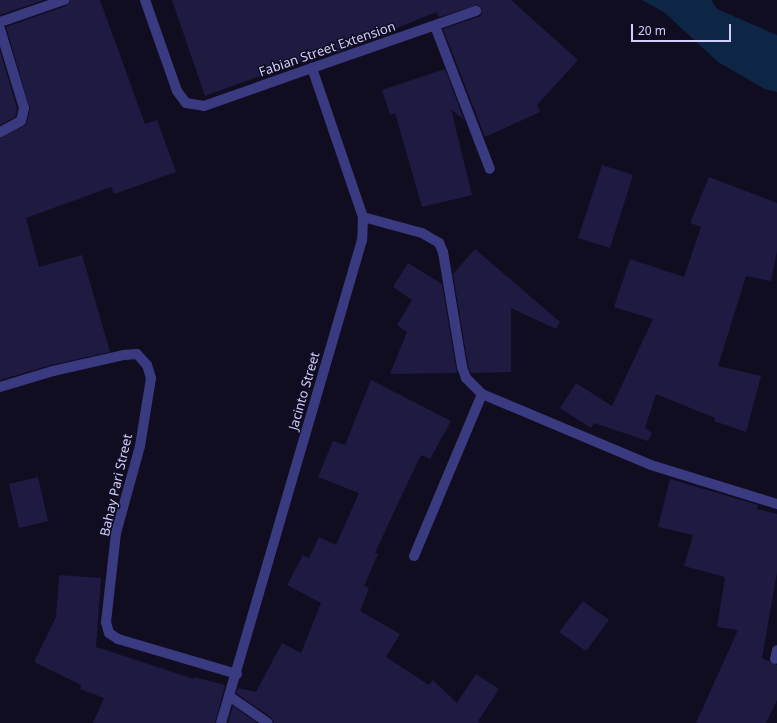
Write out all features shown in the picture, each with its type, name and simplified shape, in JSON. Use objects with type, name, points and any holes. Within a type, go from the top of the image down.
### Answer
[{"type":"street","points":[[0,22],[64,0]]},
{"type":"street","name":"Fabian Street Extension","points":[[146,0],[177,91],[186,104],[204,106],[476,11]]},
{"type":"street","points":[[435,26],[490,169]]},
{"type":"street","points":[[0,29],[24,108],[21,121],[0,132]]},
{"type":"street","name":"Jacinto Street","points":[[221,723],[237,674],[362,240],[363,217],[312,68]]},
{"type":"street","points":[[363,217],[422,233],[439,243],[443,252],[462,368],[466,378],[482,394],[651,465],[777,504]]},
{"type":"street","name":"Bahay Pari Street","points":[[0,387],[53,371],[124,355],[137,354],[147,365],[151,378],[140,446],[116,532],[106,622],[109,633],[118,639],[237,674]]},
{"type":"street","points":[[414,556],[482,394]]},
{"type":"street","points":[[229,696],[268,723]]},
{"type":"water","points":[[642,0],[711,0],[717,9],[777,35],[777,92],[765,89],[718,62],[665,13]]},
{"type":"building","points":[[0,0],[44,0],[0,15]]},
{"type":"building","points":[[70,0],[100,0],[145,124],[157,120],[176,172],[114,194],[111,187],[26,218],[39,267],[82,255],[110,352],[51,365],[0,380],[0,138],[26,125],[30,109],[6,27],[66,6]]},
{"type":"building","points":[[172,0],[511,0],[578,60],[537,105],[540,112],[485,137],[443,29],[481,16],[482,9],[478,5],[439,17],[436,12],[337,53],[335,49],[205,96]]},
{"type":"building","points":[[0,51],[17,108],[15,117],[0,125]]},
{"type":"building","points":[[445,69],[464,120],[451,109],[472,195],[422,207],[395,113],[390,115],[382,90]]},
{"type":"building","points":[[602,165],[633,175],[610,248],[578,238]]},
{"type":"building","points":[[709,177],[777,203],[777,251],[771,281],[746,276],[718,366],[761,376],[746,432],[714,421],[715,418],[656,394],[645,428],[652,433],[648,441],[594,423],[591,428],[560,408],[576,383],[612,406],[653,319],[614,307],[630,259],[684,277],[701,227],[690,223]]},
{"type":"building","points":[[475,249],[560,322],[556,329],[511,308],[511,372],[471,373],[468,365],[453,274]]},
{"type":"building","points":[[408,263],[442,284],[457,373],[390,374],[407,332],[397,325],[412,300],[393,287]]},
{"type":"building","points":[[371,380],[451,421],[430,459],[421,455],[375,553],[378,554],[364,586],[369,588],[360,611],[400,634],[386,657],[429,685],[433,680],[457,703],[476,674],[499,689],[478,721],[480,723],[274,723],[272,718],[236,693],[238,688],[256,692],[282,643],[301,653],[321,603],[287,585],[303,555],[309,558],[319,537],[336,545],[359,493],[318,477],[333,441],[345,445]]},
{"type":"building","points":[[38,477],[48,521],[19,528],[9,484]]},
{"type":"building","points":[[670,479],[758,505],[757,509],[777,514],[777,572],[762,658],[777,665],[777,700],[766,723],[696,723],[738,630],[717,627],[725,577],[684,566],[693,535],[658,527]]},
{"type":"building","points":[[59,575],[101,578],[96,647],[194,679],[194,677],[225,685],[215,723],[93,723],[104,698],[80,689],[81,685],[34,662],[56,617]]},
{"type":"building","points":[[583,601],[609,620],[586,651],[559,632]]},
{"type":"building","points":[[233,706],[257,723],[228,723]]}]
